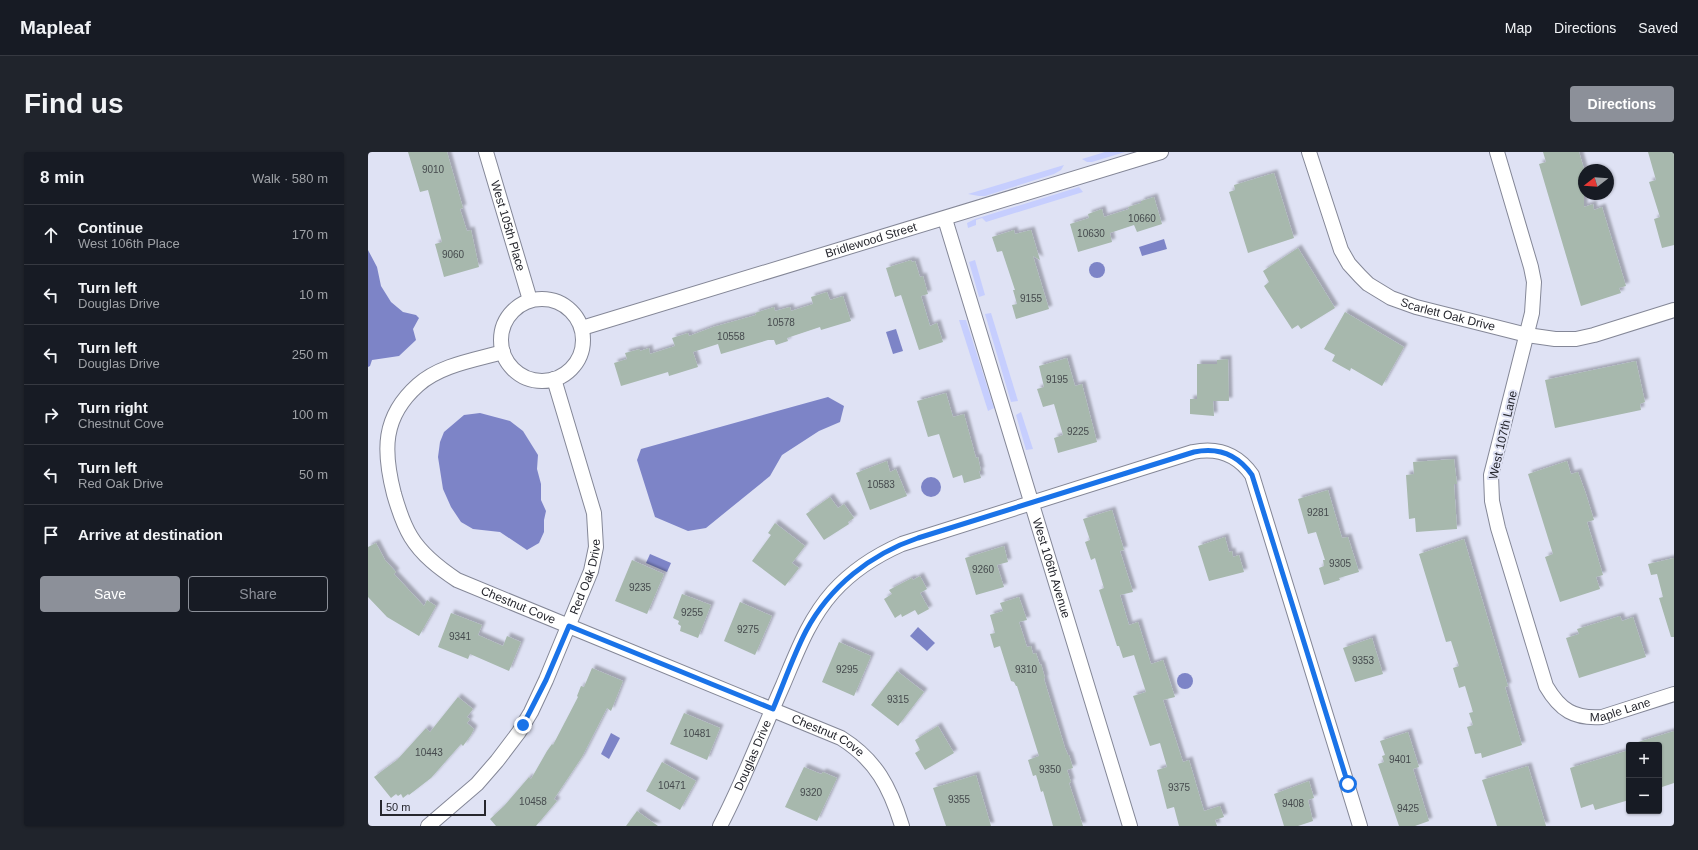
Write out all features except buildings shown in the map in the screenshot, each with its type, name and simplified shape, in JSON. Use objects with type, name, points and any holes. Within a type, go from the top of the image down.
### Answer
[{"type":"street","name":"West 105th Place","points":[[486,152],[530,300]]},
{"type":"street","name":"Bridlewood Street","points":[[582,328],[945,219],[1161,152]]},
{"type":"street","name":"Scarlett Oak Drive","points":[[1309,152],[1341,250],[1349,264],[1368,284],[1391,298],[1416,307],[1527,336],[1555,340],[1576,339],[1594,335],[1674,310]]},
{"type":"street","name":"West 107th Lane","points":[[1497,152],[1534,282],[1532,313],[1527,336],[1491,475],[1492,501],[1498,528],[1546,686],[1552,697],[1566,711]]},
{"type":"street","name":"West 106th Avenue","points":[[945,219],[1130,826]]},
{"type":"street","points":[[550,299],[562,303],[572,311],[582,328],[583,341],[578,360],[566,374],[554,379],[536,381],[525,377],[510,366],[502,352],[501,338],[506,319],[514,309],[530,300],[550,299]]},
{"type":"street","name":"Chestnut Cove","points":[[502,352],[431,375],[405,398],[395,414],[386,448],[388,471],[402,520],[410,536],[422,552],[439,568],[457,580],[773,709],[840,738],[864,756],[878,770],[888,787],[902,826]]},
{"type":"street","name":"Red Oak Drive","points":[[428,826],[477,784],[498,761],[515,738],[538,697],[591,571],[596,547],[594,513],[554,379]]},
{"type":"street","name":"Douglas Drive","points":[[720,826],[742,784],[806,632],[822,607],[845,580],[877,557],[902,544],[1194,452],[1206,450],[1226,454],[1244,464],[1252,475],[1258,489],[1360,826]]},
{"type":"street","name":"Maple Lane","points":[[1566,711],[1586,717],[1602,717],[1674,694]]},
{"type":"shaded area","points":[[1105,152],[1125,152],[1092,162],[1087,162],[1082,159]]},
{"type":"shaded area","points":[[1064,165],[1061,170],[1054,174],[985,196],[968,194]]},
{"type":"shaded area","points":[[1079,187],[1083,192],[986,222],[982,218],[976,220],[976,225],[968,228],[967,223],[975,219]]},
{"type":"shaded area","points":[[1164,239],[1167,249],[1142,256],[1139,247]]},
{"type":"shaded area","points":[[368,250],[377,267],[381,286],[391,302],[403,312],[416,315],[419,318],[413,329],[416,340],[399,356],[372,360],[370,366],[368,367]]},
{"type":"shaded area","points":[[975,260],[985,295],[979,297],[969,262]]},
{"type":"shaded area","points":[[1094,262],[1100,262],[1105,267],[1103,276],[1100,278],[1094,278],[1089,273],[1089,267]]},
{"type":"shaded area","points":[[991,313],[1018,401],[1011,402],[985,314]]},
{"type":"shaded area","points":[[959,320],[966,320],[994,408],[988,411]]},
{"type":"shaded area","points":[[896,329],[903,351],[893,354],[886,332]]},
{"type":"shaded area","points":[[828,397],[844,406],[840,422],[819,431],[782,455],[770,476],[706,528],[688,531],[655,517],[637,460],[641,449]]},
{"type":"shaded area","points":[[1021,412],[1033,449],[1026,450],[1016,415]]},
{"type":"shaded area","points":[[480,413],[510,421],[523,431],[538,455],[537,469],[541,484],[541,500],[546,511],[544,532],[539,543],[527,550],[500,532],[473,529],[461,522],[451,507],[443,489],[438,457],[440,442],[444,432],[464,415]]},
{"type":"shaded area","points":[[931,477],[938,480],[941,487],[938,494],[931,497],[924,494],[921,487],[924,480]]},
{"type":"shaded area","points":[[650,554],[671,563],[667,572],[646,563]]},
{"type":"shaded area","points":[[918,627],[935,643],[927,651],[910,636]]},
{"type":"shaded area","points":[[1185,673],[1191,675],[1193,681],[1191,687],[1185,689],[1179,687],[1177,681],[1179,675]]},
{"type":"shaded area","points":[[611,733],[620,738],[609,759],[601,754]]},
{"type":"route","points":[[523,725],[531,712],[546,680],[569,626],[773,709],[812,621],[833,592],[845,580],[877,557],[889,550],[918,538],[1194,452],[1206,450],[1226,454],[1244,464],[1252,475],[1258,489],[1348,784]]}]
